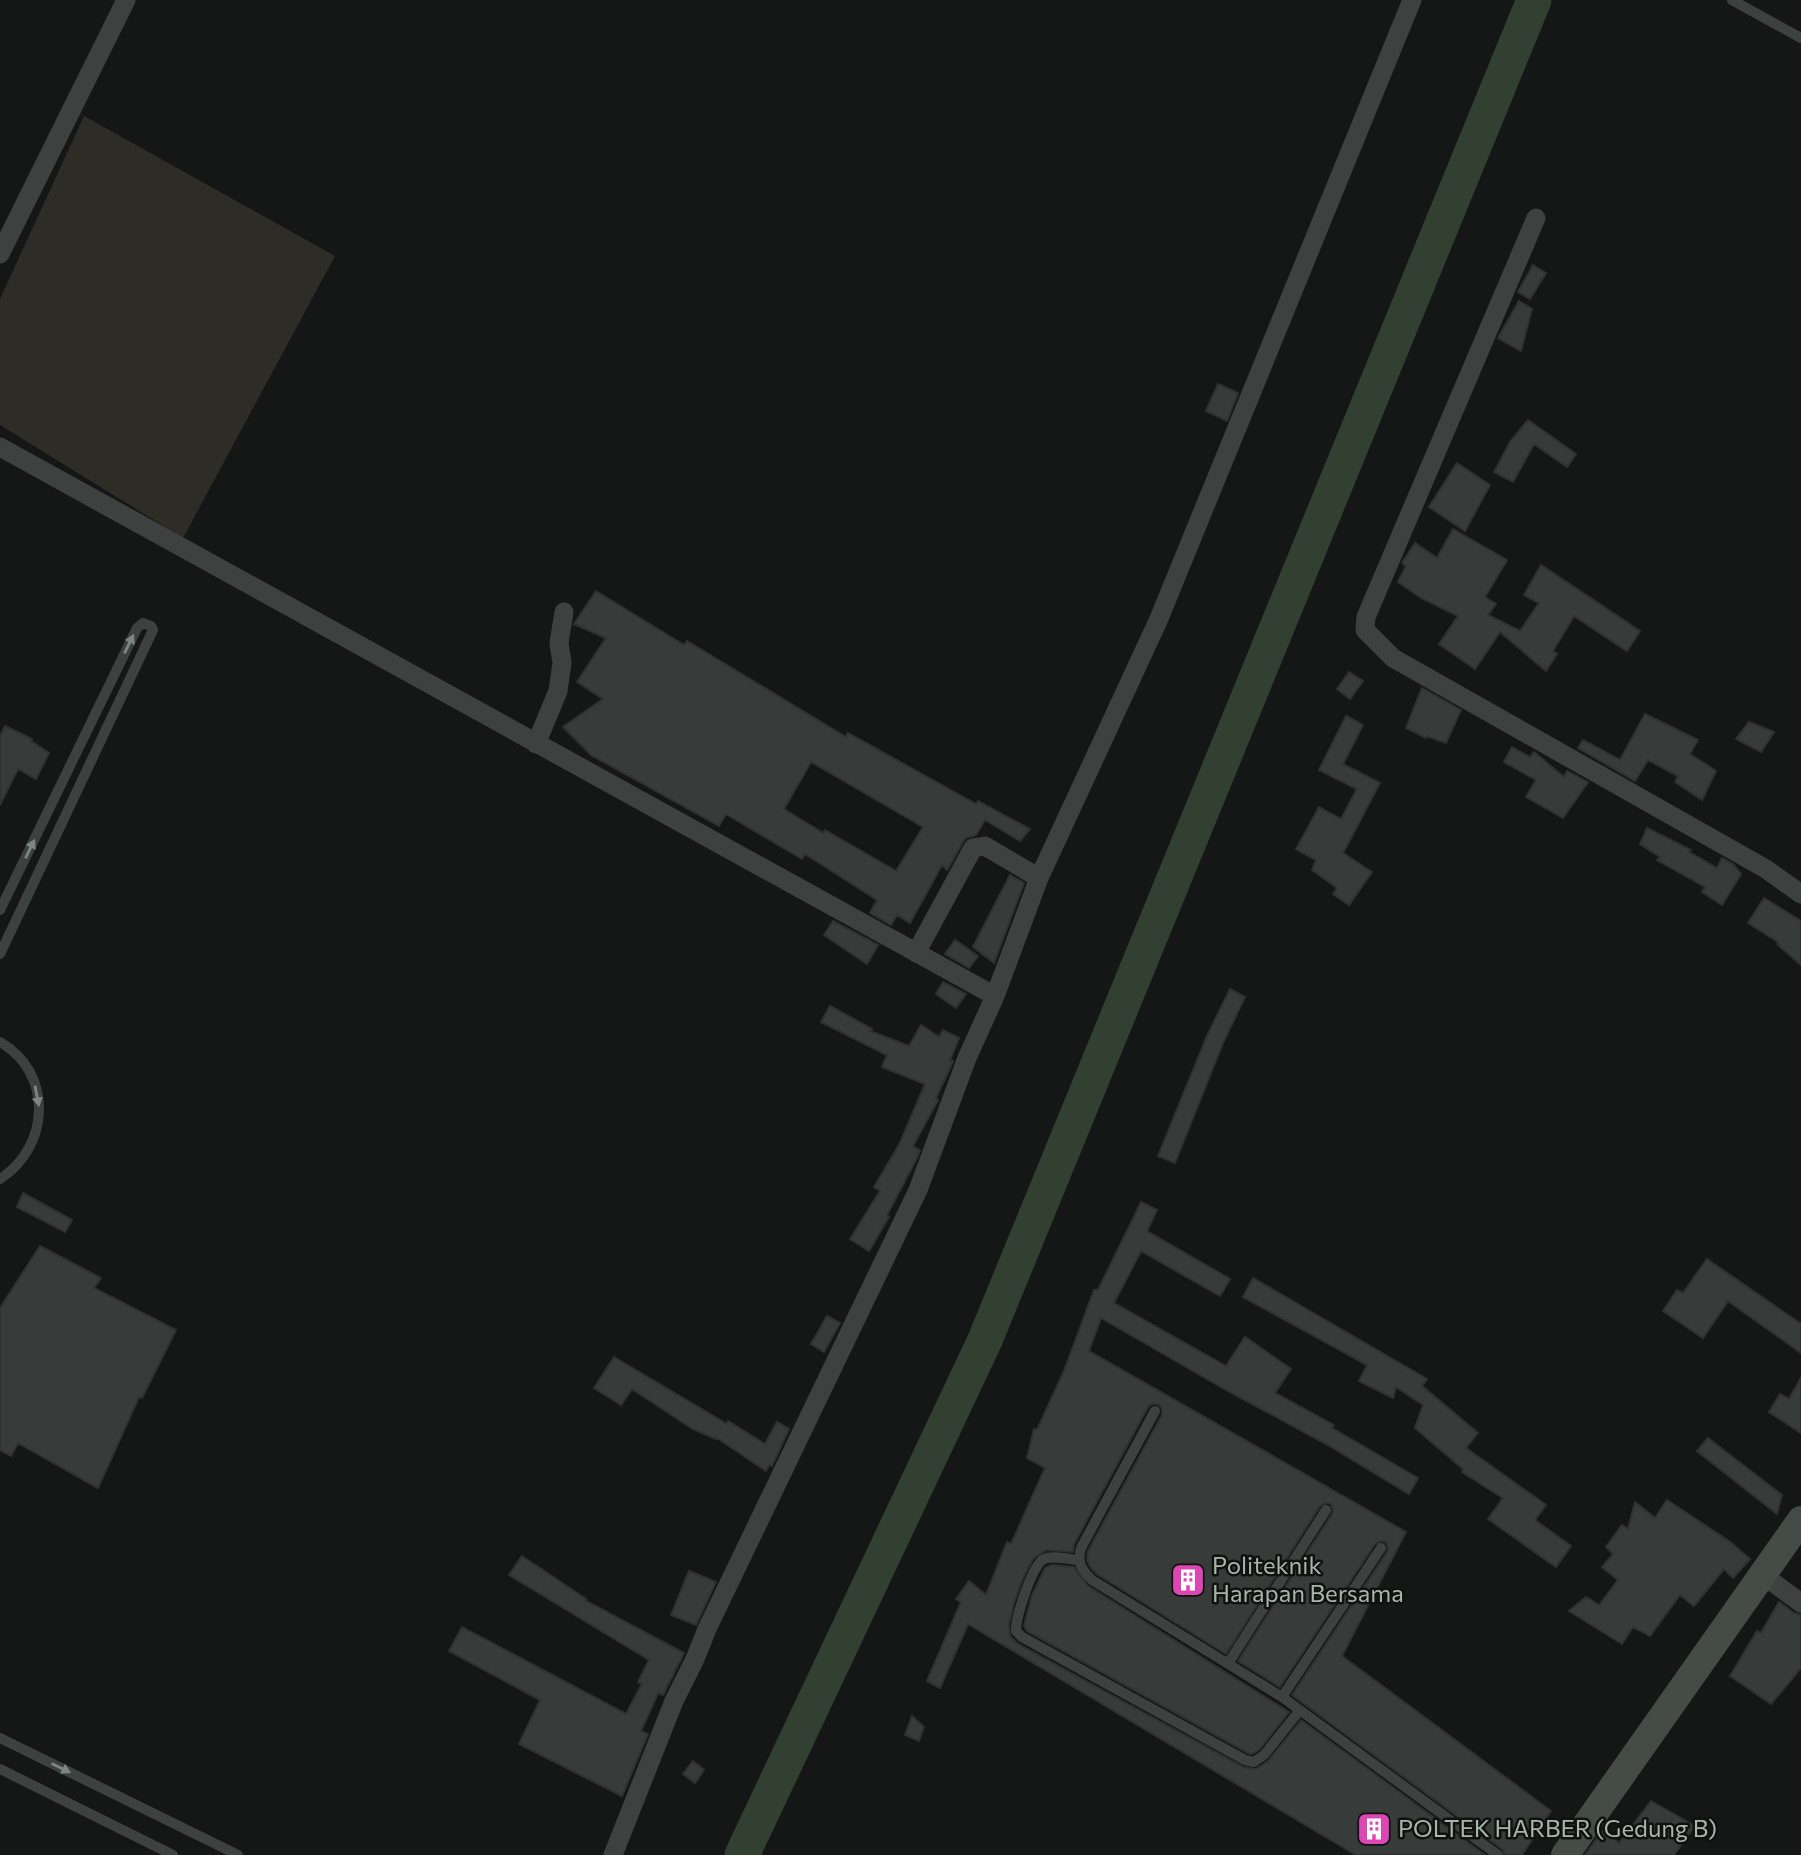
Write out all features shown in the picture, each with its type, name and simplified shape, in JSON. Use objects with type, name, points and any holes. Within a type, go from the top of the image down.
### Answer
[{"type":"main road","points":[[1565,1855],[1801,1520]]},
{"type":"street","points":[[0,254],[126,0]]},
{"type":"street","points":[[613,1855],[674,1701],[695,1659],[706,1629],[918,1190],[1039,878],[1158,621],[1412,0]]},
{"type":"street","points":[[1536,218],[1366,617],[1365,631],[1393,658],[1766,869],[1801,894]]},
{"type":"street","points":[[0,447],[995,996]]},
{"type":"street","points":[[536,744],[558,691],[562,663],[559,643],[564,612]]},
{"type":"street","points":[[916,953],[973,848],[978,845],[985,846],[1039,878]]},
{"type":"street","points":[[1763,1575],[1801,1603]]},
{"type":"lane","points":[[1731,0],[1801,37]]},
{"type":"lane","points":[[0,910],[137,628],[143,623],[151,626],[153,630],[0,954]]},
{"type":"lane","points":[[0,1042],[21,1059],[32,1076],[38,1094],[39,1113],[36,1133],[29,1150],[17,1166],[0,1179]]},
{"type":"lane","points":[[1155,1411],[1081,1548],[1077,1560],[1082,1570],[1092,1580],[1282,1697],[1498,1855]]},
{"type":"lane","points":[[1228,1662],[1326,1510]]},
{"type":"lane","points":[[1282,1697],[1381,1548]]},
{"type":"lane","points":[[1077,1560],[1041,1560],[1015,1622],[1016,1632],[1022,1637],[1245,1760],[1254,1762],[1264,1755],[1300,1710]]},
{"type":"lane","points":[[0,1738],[238,1855]]},
{"type":"lane","points":[[0,1769],[173,1855]]},
{"type":"shaded area","points":[[84,116],[335,256],[183,538],[0,425],[0,299]]},
{"type":"building","points":[[1533,265],[1546,273],[1530,299],[1518,292]]},
{"type":"building","points":[[1519,301],[1532,309],[1521,351],[1498,338]]},
{"type":"building","points":[[1218,384],[1238,393],[1227,421],[1206,411]]},
{"type":"building","points":[[1528,420],[1576,454],[1567,467],[1534,444],[1513,482],[1494,472],[1510,442]]},
{"type":"building","points":[[1457,463],[1490,485],[1465,531],[1429,507]]},
{"type":"building","points":[[1453,529],[1507,560],[1485,597],[1496,604],[1488,615],[1520,631],[1539,603],[1524,595],[1541,565],[1640,631],[1627,651],[1574,616],[1553,651],[1557,654],[1546,671],[1500,632],[1475,669],[1439,644],[1458,616],[1421,598],[1398,582],[1406,566],[1402,563],[1415,543],[1437,558]]},
{"type":"building","points":[[596,591],[684,645],[687,641],[846,737],[848,733],[976,804],[978,801],[1030,829],[1020,841],[985,820],[976,835],[966,838],[947,870],[942,865],[910,923],[897,915],[891,925],[870,913],[877,900],[805,854],[802,859],[726,814],[719,826],[591,755],[563,727],[603,699],[577,682],[606,638],[574,624]],"holes":[[[811,762],[923,827],[896,871],[825,830],[823,833],[784,809]]]},
{"type":"building","points":[[1349,672],[1363,681],[1350,699],[1337,689]]},
{"type":"building","points":[[1422,688],[1461,710],[1446,743],[1427,736],[1426,738],[1406,728]]},
{"type":"building","points":[[1645,714],[1698,740],[1690,754],[1716,771],[1702,800],[1675,782],[1678,776],[1648,760],[1635,781],[1578,748],[1583,740],[1620,760]]},
{"type":"building","points":[[1346,716],[1363,725],[1343,764],[1380,783],[1343,853],[1372,872],[1349,905],[1333,894],[1337,888],[1312,870],[1316,860],[1296,849],[1319,807],[1341,819],[1357,789],[1319,770]]},
{"type":"building","points":[[1749,722],[1774,732],[1761,752],[1736,739]]},
{"type":"building","points":[[5,726],[32,739],[31,741],[49,753],[36,779],[18,769],[0,805],[0,736]]},
{"type":"building","points":[[1512,747],[1530,757],[1534,752],[1564,777],[1567,771],[1588,782],[1563,818],[1526,797],[1536,780],[1504,762]]},
{"type":"building","points":[[1647,828],[1691,850],[1689,852],[1717,868],[1722,858],[1733,864],[1741,874],[1722,905],[1702,892],[1705,887],[1657,860],[1660,857],[1640,844]]},
{"type":"building","points":[[1010,875],[1024,883],[994,963],[973,947]]},
{"type":"building","points":[[1764,898],[1801,921],[1801,965],[1777,944],[1778,942],[1748,923]]},
{"type":"building","points":[[833,921],[878,945],[867,964],[824,935]]},
{"type":"building","points":[[955,940],[978,956],[969,968],[945,954]]},
{"type":"building","points":[[943,982],[966,994],[956,1008],[936,994]]},
{"type":"building","points":[[1230,989],[1245,997],[1223,1043],[1175,1163],[1158,1156],[1207,1036]]},
{"type":"building","points":[[830,1006],[872,1029],[870,1031],[909,1046],[921,1025],[939,1037],[943,1030],[959,1038],[950,1060],[953,1061],[936,1098],[938,1100],[913,1146],[920,1150],[918,1156],[887,1215],[889,1217],[869,1251],[850,1239],[880,1191],[874,1187],[900,1143],[925,1084],[882,1067],[887,1055],[821,1022]]},
{"type":"building","points":[[23,1193],[72,1220],[65,1232],[17,1207]]},
{"type":"building","name":"Politeknik Harapan Bersama","points":[[1141,1202],[1157,1210],[1147,1231],[1230,1279],[1220,1296],[1141,1251],[1114,1303],[1226,1366],[1245,1337],[1291,1369],[1275,1393],[1334,1425],[1332,1428],[1418,1478],[1409,1494],[1328,1445],[1101,1318],[1089,1351],[1406,1532],[1342,1656],[1551,1811],[1522,1855],[1505,1855],[1502,1849],[1292,1695],[1387,1552],[1386,1542],[1375,1544],[1280,1687],[1238,1661],[1332,1514],[1331,1504],[1320,1506],[1226,1654],[1091,1568],[1087,1560],[1088,1551],[1162,1415],[1162,1408],[1158,1404],[1148,1407],[1074,1544],[1073,1552],[1046,1550],[1033,1559],[1014,1603],[1009,1624],[1010,1636],[1018,1644],[1243,1767],[1256,1769],[1268,1761],[1301,1720],[1485,1855],[1356,1855],[968,1624],[940,1688],[927,1681],[961,1602],[956,1599],[969,1581],[986,1595],[1007,1542],[1011,1544],[1045,1468],[1027,1458],[1034,1429],[1037,1430],[1064,1371],[1094,1290],[1098,1290]]},
{"type":"building","points":[[40,1246],[101,1278],[94,1288],[176,1330],[142,1398],[139,1397],[98,1488],[18,1443],[11,1456],[0,1450],[0,1308]]},
{"type":"building","points":[[1707,1259],[1801,1324],[1801,1353],[1728,1301],[1703,1338],[1663,1311],[1677,1290],[1683,1293]]},
{"type":"building","points":[[1253,1278],[1427,1379],[1422,1386],[1478,1433],[1466,1448],[1546,1505],[1535,1520],[1571,1546],[1556,1567],[1488,1519],[1503,1498],[1462,1472],[1463,1469],[1415,1428],[1423,1405],[1396,1387],[1393,1398],[1359,1381],[1367,1365],[1243,1297]]},
{"type":"building","points":[[827,1316],[840,1323],[824,1352],[811,1344]]},
{"type":"building","points":[[614,1357],[765,1444],[777,1422],[789,1429],[772,1466],[769,1465],[766,1471],[717,1438],[693,1429],[632,1389],[621,1405],[594,1388]]},
{"type":"building","points":[[1801,1378],[1801,1433],[1769,1412],[1780,1394],[1789,1399]]},
{"type":"building","points":[[1708,1438],[1782,1495],[1777,1514],[1697,1451]]},
{"type":"building","points":[[1667,1500],[1729,1541],[1750,1559],[1733,1578],[1724,1569],[1694,1606],[1680,1595],[1650,1636],[1633,1627],[1622,1644],[1569,1611],[1586,1597],[1599,1605],[1618,1580],[1602,1567],[1613,1554],[1606,1547],[1622,1525],[1628,1529],[1635,1502],[1655,1518]]},
{"type":"building","points":[[522,1556],[586,1601],[684,1653],[663,1695],[658,1693],[641,1731],[648,1734],[622,1796],[519,1744],[540,1700],[449,1651],[462,1627],[626,1714],[642,1684],[638,1682],[649,1660],[509,1575]]},
{"type":"building","points":[[1052,1565],[1074,1567],[1088,1586],[1289,1712],[1259,1750],[1248,1753],[1027,1631],[1024,1626],[1032,1595],[1045,1568]]},
{"type":"building","points":[[689,1571],[716,1582],[696,1625],[671,1615]]},
{"type":"building","points":[[1779,1602],[1801,1615],[1801,1668],[1771,1704],[1730,1676],[1757,1631],[1761,1633]]},
{"type":"building","points":[[912,1716],[924,1727],[919,1741],[905,1735]]},
{"type":"building","points":[[693,1761],[704,1770],[695,1783],[683,1774]]},
{"type":"building","points":[[1651,1801],[1695,1826],[1674,1855],[1585,1855],[1603,1830],[1619,1843]]},
{"type":"waterway","points":[[742,1855],[985,1340],[1534,0]]},
{"type":"place","name":"Politeknik Harapan Bersama","points":[[1188,1580]]},
{"type":"place","name":"POLTEK HARBER (Gedung B)","points":[[1374,1829]]}]
